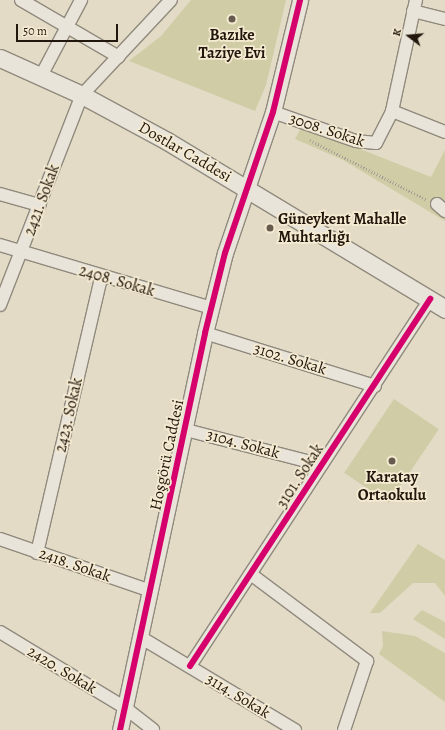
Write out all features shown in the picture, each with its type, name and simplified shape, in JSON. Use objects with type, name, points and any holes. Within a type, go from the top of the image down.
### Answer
[{"type":"main road","name":"Dostlar Caddesi","points":[[0,58],[82,95],[246,188],[445,309]]},
{"type":"street","points":[[21,0],[65,27],[119,57]]},
{"type":"street","points":[[41,76],[65,27],[81,0]]},
{"type":"street","points":[[82,95],[171,0]]},
{"type":"street","name":"Hoşgörü Caddesi","points":[[120,730],[186,430],[205,333],[246,188],[273,112],[300,0]]},
{"type":"street","points":[[415,5],[445,19]]},
{"type":"street","name":"3008. Sokak","points":[[273,112],[370,145],[381,135],[392,110],[415,5]]},
{"type":"street","name":"2421. Sokak","points":[[0,305],[22,253],[82,95]]},
{"type":"street","points":[[392,110],[445,132]]},
{"type":"street","points":[[0,194],[39,205]]},
{"type":"street","name":"2408. Sokak","points":[[0,245],[101,278],[212,308]]},
{"type":"street","name":"2423. Sokak","points":[[37,553],[101,278]]},
{"type":"street","name":"3101. Sokak","points":[[190,666],[252,575],[430,299]]},
{"type":"street","name":"3102. Sokak","points":[[205,333],[375,386]]},
{"type":"street","name":"3104. Sokak","points":[[186,430],[322,465]]},
{"type":"street","name":"2418. Sokak","points":[[0,539],[151,591]]},
{"type":"street","points":[[252,575],[367,661],[344,730]]},
{"type":"street","name":"2420. Sokak","points":[[0,632],[124,707],[153,730]]},
{"type":"street","name":"3114. Sokak","points":[[140,637],[295,730]]},
{"type":"path","points":[[305,137],[441,207]]},
{"type":"shaded area","points":[[191,0],[286,0],[266,85],[255,111],[129,61],[161,36]]},
{"type":"shaded area","points":[[302,126],[431,177],[445,150],[445,221],[343,160],[295,139]]},
{"type":"shaded area","points":[[394,399],[439,429],[389,503],[344,473]]},
{"type":"shaded area","points":[[418,544],[445,560],[445,596],[435,583],[413,583],[380,613],[370,613]]},
{"type":"shaded area","points":[[422,610],[445,622],[445,639],[413,619]]},
{"type":"shaded area","points":[[382,631],[415,636],[445,653],[445,702],[379,654],[383,646]]},
{"type":"cycle path","points":[[120,730],[205,333],[225,253],[273,112],[300,0]]},
{"type":"cycle path","points":[[190,666],[430,299]]},
{"type":"place","name":"Bazıke Taziye Evi","points":[[232,19]]},
{"type":"place","name":"Güneykent Mahalle Muhtarlığı","points":[[270,228]]},
{"type":"place","name":"Karatay Ortaokulu","points":[[392,461]]}]
